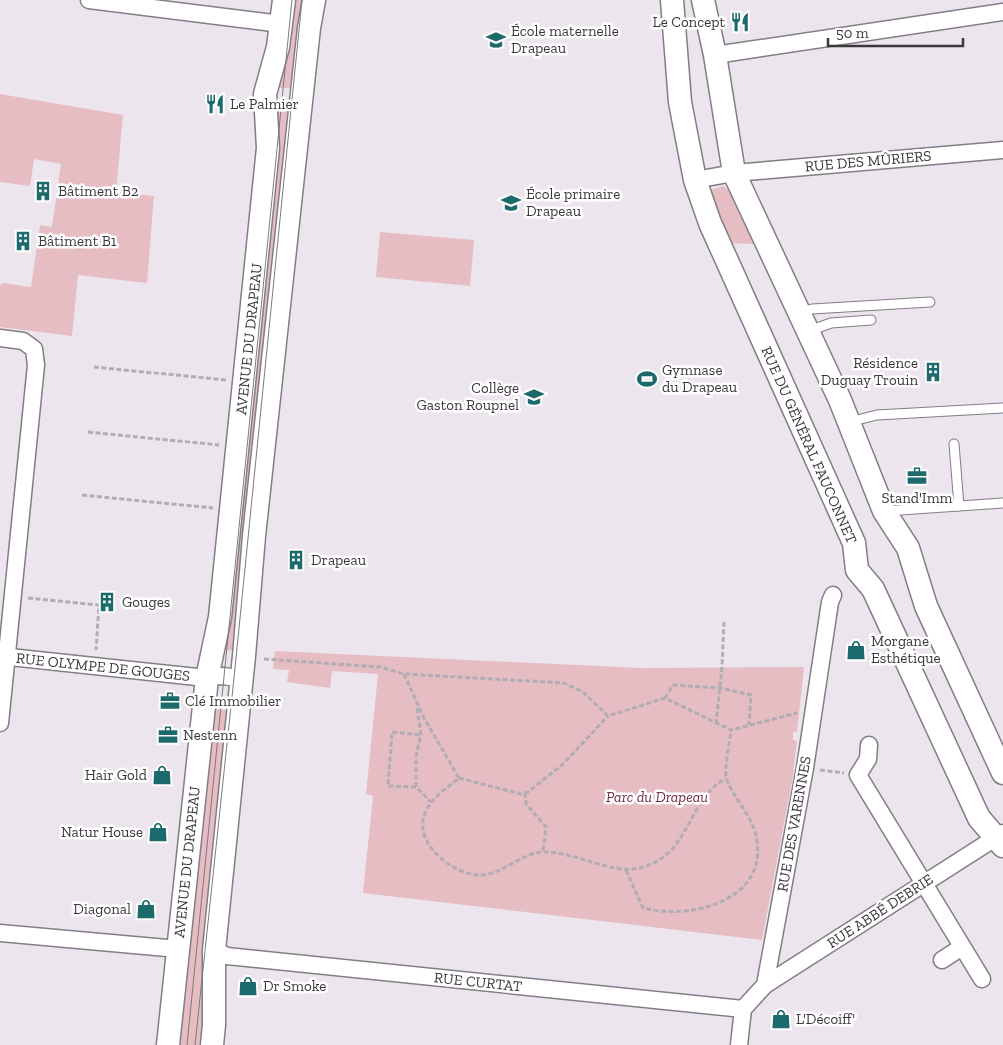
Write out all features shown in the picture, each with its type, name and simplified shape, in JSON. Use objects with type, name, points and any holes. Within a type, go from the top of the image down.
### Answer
[{"type":"main road","name":"AVENUE DU DRAPEAU","points":[[168,1045],[207,678],[220,617],[268,148],[265,94],[278,47],[284,0]]},
{"type":"main road","name":"AVENUE DU DRAPEAU","points":[[212,1045],[214,1025],[214,950],[244,656],[254,536],[309,28],[314,0]]},
{"type":"main road","name":"RUE DU GÉNÉRAL FAUCONNET","points":[[672,0],[680,102],[695,180],[710,223],[854,543],[857,570],[873,589],[980,818],[1001,839]]},
{"type":"main road","points":[[703,0],[715,55],[734,173],[849,422],[884,511],[908,548],[926,606],[1003,773]]},
{"type":"street","points":[[89,0],[281,24]]},
{"type":"street","points":[[715,55],[1003,12]]},
{"type":"street","name":"RUE DES MÛRIERS","points":[[734,173],[1003,150]]},
{"type":"street","points":[[695,180],[734,173]]},
{"type":"street","points":[[0,338],[23,341],[34,349],[36,364],[13,597],[3,656],[0,723]]},
{"type":"street","name":"RUE DES VARENNES","points":[[765,985],[805,768],[830,602],[833,595]]},
{"type":"street","name":"RUE OLYMPE DE GOUGES","points":[[3,656],[207,678]]},
{"type":"street","points":[[207,678],[224,676],[241,679]]},
{"type":"street","points":[[869,745],[868,759],[858,775],[922,884],[982,979]]},
{"type":"street","name":"RUE ABBÉ DEBRIE","points":[[765,985],[922,884],[1001,839]]},
{"type":"street","points":[[0,933],[178,949]]},
{"type":"street","points":[[942,960],[962,947]]},
{"type":"street","name":"RUE CURTAT","points":[[214,950],[231,956],[743,1009]]},
{"type":"street","points":[[739,1045],[743,1009],[765,985]]},
{"type":"lane","points":[[871,320],[831,323],[804,322],[812,309],[930,302]]},
{"type":"lane","points":[[849,422],[877,415],[1003,408]]},
{"type":"lane","points":[[954,444],[959,506]]},
{"type":"lane","points":[[884,511],[1003,502]]},
{"type":"path","points":[[94,367],[234,381]]},
{"type":"path","points":[[88,432],[227,446]]},
{"type":"path","points":[[82,495],[221,509]]},
{"type":"path","points":[[13,597],[99,605],[94,666]]},
{"type":"path","points":[[716,724],[724,622]]},
{"type":"path","points":[[244,656],[256,656],[267,660],[380,667],[404,674],[564,683],[583,692],[608,716]]},
{"type":"path","points":[[404,674],[417,705],[460,778],[498,789],[525,793],[541,784],[562,765],[608,716],[665,698],[673,685],[720,688],[751,695],[749,725]]},
{"type":"path","points":[[665,698],[732,730],[799,713],[813,712]]},
{"type":"path","points":[[416,787],[416,756],[421,735],[417,705]]},
{"type":"path","points":[[626,870],[643,908],[652,911],[695,910],[715,905],[740,891],[754,870],[758,853],[757,839],[752,823],[726,778],[732,730]]},
{"type":"path","points":[[421,735],[392,732],[388,786],[416,787],[431,802]]},
{"type":"path","points":[[805,768],[858,775]]},
{"type":"path","points":[[460,778],[431,802],[423,818],[425,836],[431,848],[445,860],[462,871],[471,874],[489,874],[530,854],[544,852],[570,854],[626,870],[643,868],[664,859],[677,846],[711,790],[726,778]]},
{"type":"path","points":[[525,793],[526,804],[546,827],[544,852]]},
{"type":"green space","points":[[289,0],[310,0],[298,89],[272,87]]},
{"type":"green space","points":[[0,94],[123,115],[116,192],[154,196],[147,283],[78,275],[72,336],[0,327],[0,286],[3,283],[31,287],[40,225],[52,227],[61,164],[34,159],[30,186],[0,182]]},
{"type":"green space","points":[[271,105],[296,107],[238,651],[219,649]]},
{"type":"green space","points":[[723,186],[734,193],[754,244],[727,243],[708,196],[711,190]]},
{"type":"green space","points":[[380,232],[474,240],[470,286],[376,277]]},
{"type":"green space","name":"Parc du Drapeau","points":[[275,651],[641,668],[804,667],[797,732],[793,732],[793,740],[797,741],[793,776],[762,940],[363,893],[373,796],[366,794],[378,674],[332,671],[330,688],[287,682],[289,670],[273,669]]},
{"type":"green space","points":[[208,708],[233,711],[204,1045],[173,1045]]},
{"type":"tram line","points":[[187,1045],[292,0]]},
{"type":"tram line","points":[[195,1045],[302,0]]},
{"type":"place","name":"Le Concept","points":[[740,22]]},
{"type":"place","name":"École maternelle Drapeau","points":[[496,40]]},
{"type":"place","name":"Le Palmier","points":[[215,104]]},
{"type":"place","name":"Bâtiment B2","points":[[43,191]]},
{"type":"place","name":"École primaire Drapeau","points":[[511,203]]},
{"type":"place","name":"Bâtiment B1","points":[[23,241]]},
{"type":"place","name":"Résidence Duguay Trouin","points":[[933,372]]},
{"type":"place","name":"Gymnase du Drapeau","points":[[647,379]]},
{"type":"place","name":"Collège Gaston Roupnel","points":[[534,397]]},
{"type":"place","name":"Stand'Imm","points":[[917,476]]},
{"type":"place","name":"Drapeau","points":[[296,560]]},
{"type":"place","name":"Gouges","points":[[107,602]]},
{"type":"place","name":"Morgane Esthétique","points":[[856,650]]},
{"type":"place","name":"Clé Immobilier","points":[[170,701]]},
{"type":"place","name":"Nestenn","points":[[168,735]]},
{"type":"place","name":"Hair Gold","points":[[162,775]]},
{"type":"place","name":"Natur House","points":[[158,832]]},
{"type":"place","name":"Diagonal","points":[[146,909]]},
{"type":"place","name":"Dr Smoke","points":[[248,986]]},
{"type":"place","name":"L'Décoiff'","points":[[781,1019]]}]
